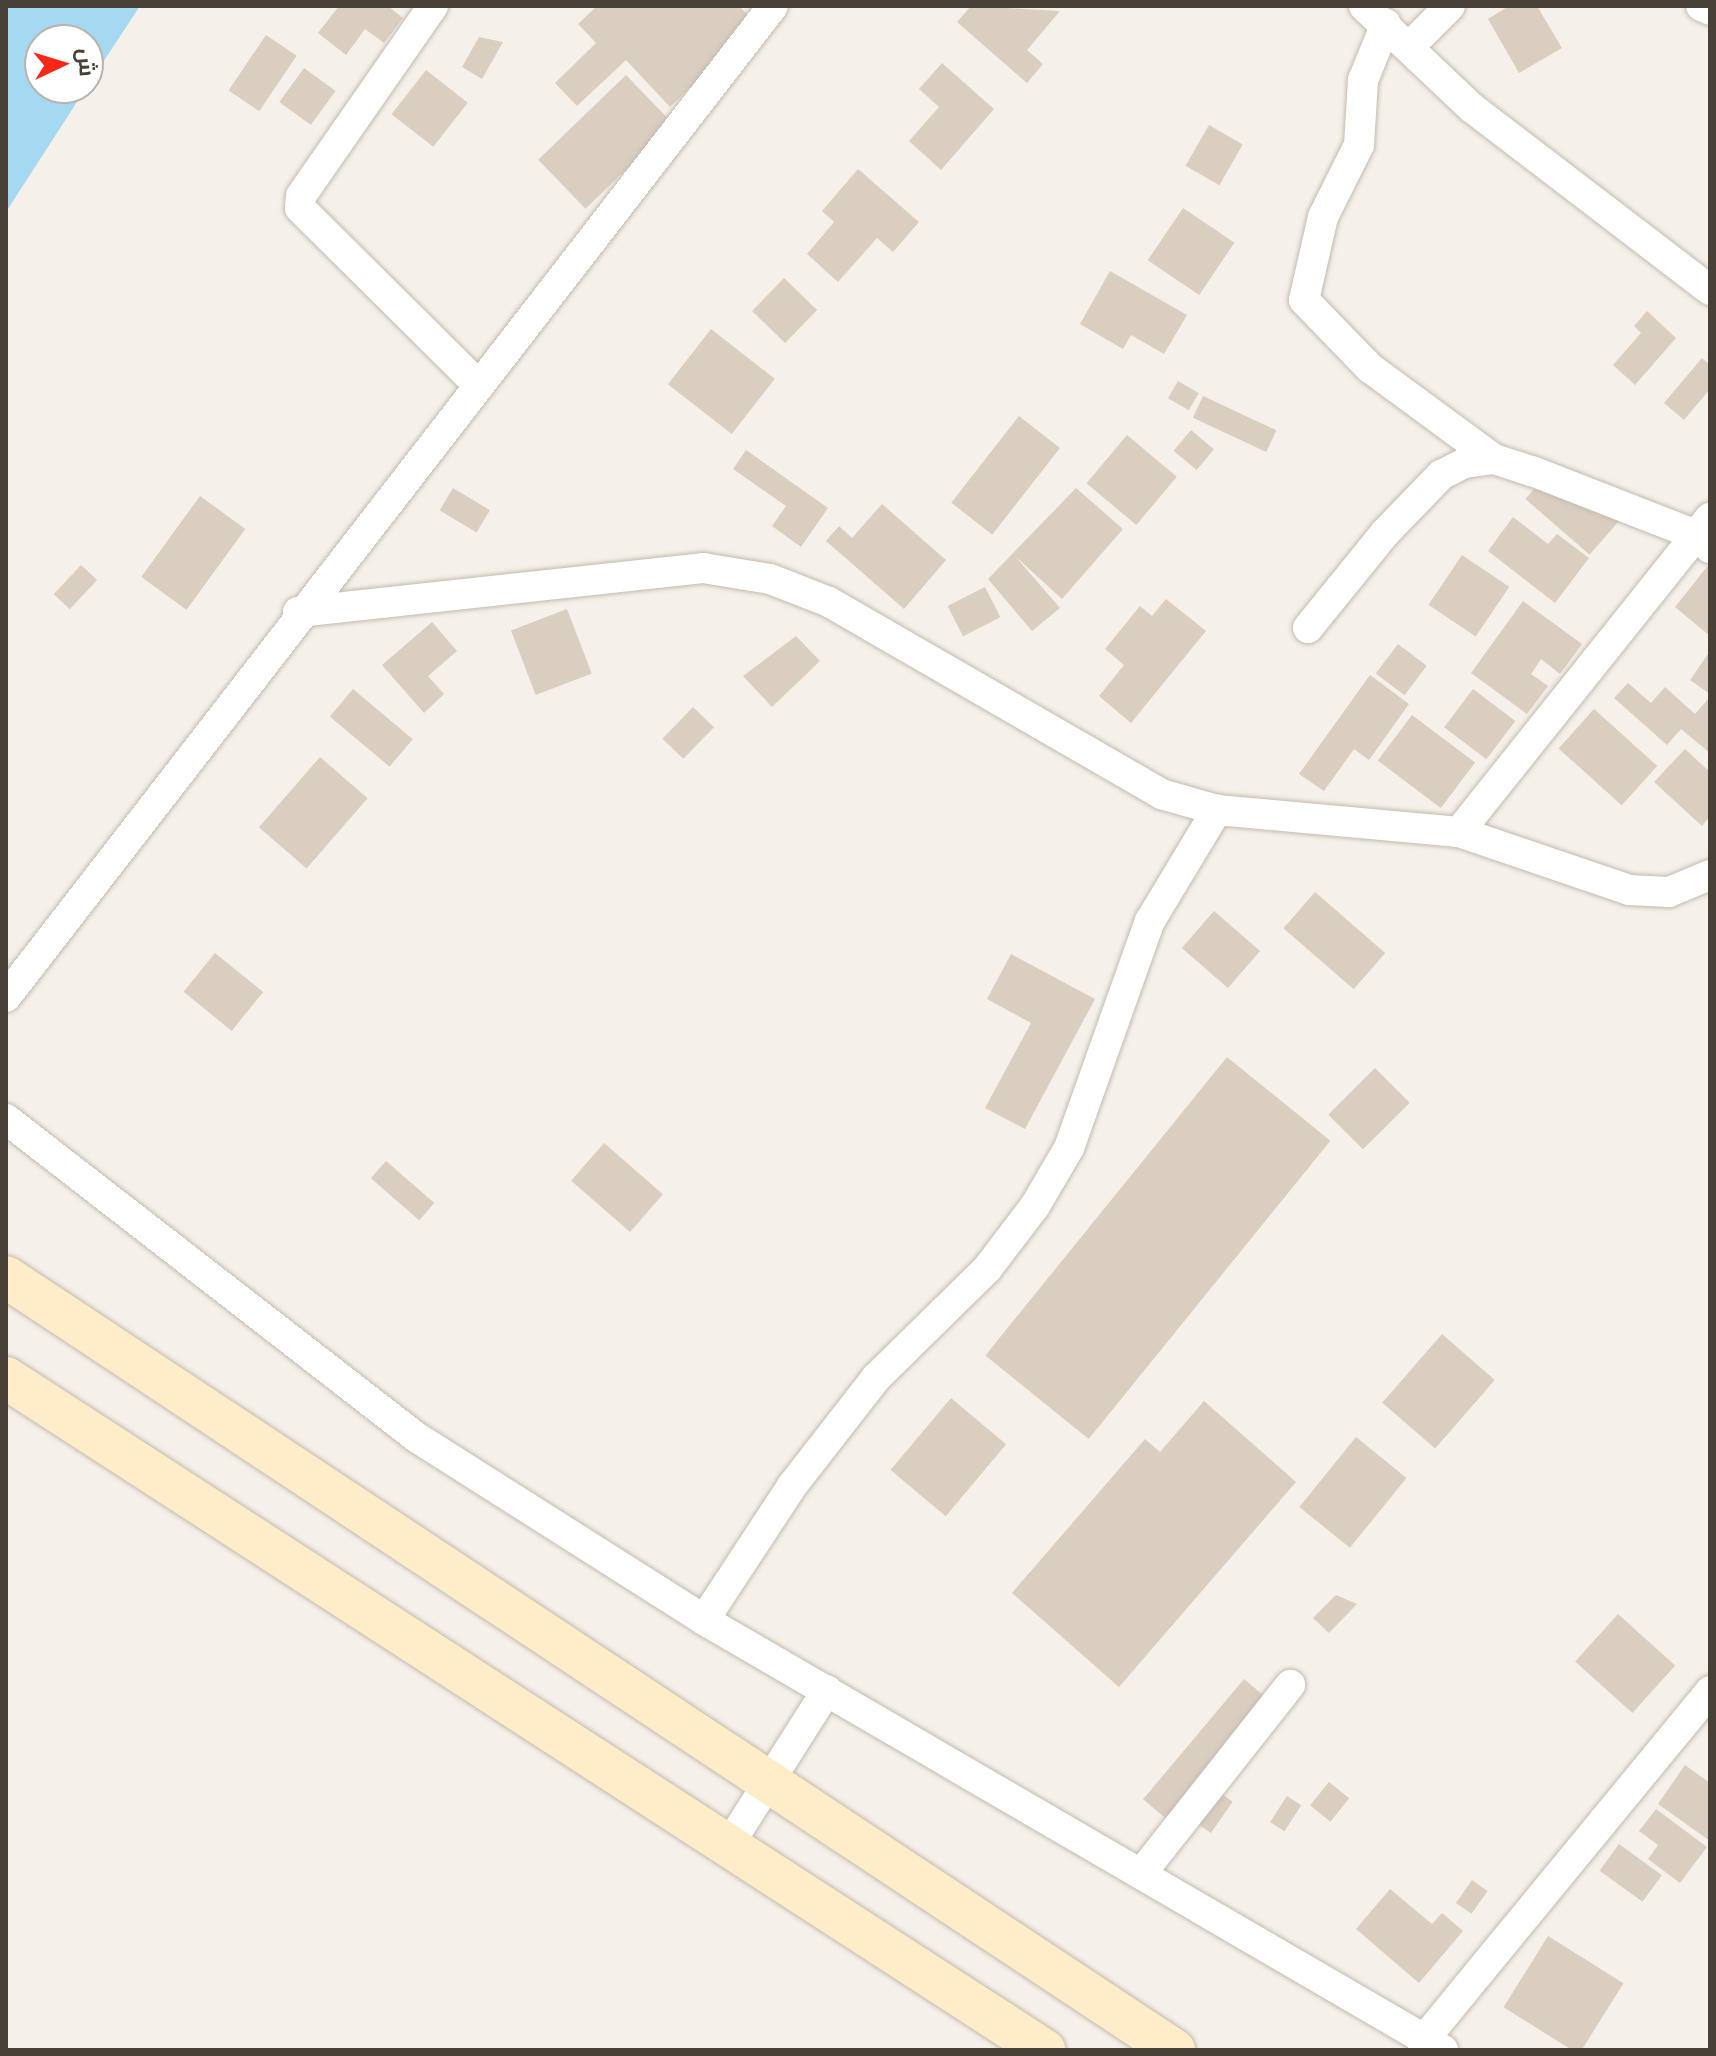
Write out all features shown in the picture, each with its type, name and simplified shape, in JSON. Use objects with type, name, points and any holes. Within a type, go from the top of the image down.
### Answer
[{"type":"main road","points":[[6,1277],[1174,2050]]},
{"type":"main road","points":[[6,1378],[730,1843],[1044,2050]]},
{"type":"street","points":[[433,6],[301,196],[300,208],[477,384]]},
{"type":"street","points":[[6,997],[298,612],[773,6]]},
{"type":"street","points":[[1411,45],[1450,6]]},
{"type":"street","points":[[1701,6],[1710,10]]},
{"type":"street","points":[[1459,832],[1705,534],[1494,459],[1370,368],[1304,300],[1323,217],[1359,145],[1363,80],[1375,15],[1411,45],[1472,108],[1710,290]]},
{"type":"street","points":[[1308,628],[1441,475],[1494,459]]},
{"type":"street","points":[[298,612],[703,568],[770,579],[829,602],[1117,773],[1217,810],[1459,832],[1629,890],[1669,892],[1710,875]]},
{"type":"street","points":[[704,1620],[792,1486],[876,1378],[987,1269],[1035,1206],[1069,1148],[1150,921],[1217,810]]},
{"type":"street","points":[[6,1119],[416,1437],[704,1620],[1144,1870],[1432,2046],[1710,1691]]},
{"type":"street","points":[[1144,1870],[1290,1685]]},
{"type":"street","points":[[730,1843],[767,1779],[827,1690]]},
{"type":"water","points":[[6,6],[140,6],[104,61],[104,24],[24,24],[24,104],[76,104],[6,212]]},
{"type":"building","points":[[339,6],[388,6],[403,18],[384,43],[365,29],[346,55],[318,33]]},
{"type":"building","points":[[597,6],[739,6],[756,24],[670,107],[626,60],[577,106],[555,83],[596,43],[578,24]]},
{"type":"building","points":[[971,6],[1060,11],[1027,50],[1043,64],[1027,83],[957,22]]},
{"type":"building","points":[[1509,6],[1537,6],[1562,48],[1519,73],[1488,19]]},
{"type":"building","points":[[266,35],[297,56],[259,111],[229,91]]},
{"type":"building","points":[[479,37],[503,42],[482,79],[462,67]]},
{"type":"building","points":[[942,63],[994,109],[941,170],[909,141],[939,107],[919,89]]},
{"type":"building","points":[[304,68],[336,91],[311,125],[279,102]]},
{"type":"building","points":[[426,70],[468,103],[433,147],[392,114]]},
{"type":"building","points":[[626,75],[673,124],[585,209],[538,160]]},
{"type":"building","points":[[1209,125],[1243,144],[1219,185],[1186,166]]},
{"type":"building","points":[[858,169],[919,222],[893,252],[877,238],[838,282],[807,254],[834,222],[822,211]]},
{"type":"building","points":[[1183,208],[1234,243],[1199,295],[1148,260]]},
{"type":"building","points":[[1110,271],[1187,315],[1164,354],[1131,335],[1123,349],[1080,324]]},
{"type":"building","points":[[784,278],[817,310],[785,343],[752,311]]},
{"type":"building","points":[[1647,311],[1676,338],[1635,385],[1613,365],[1641,333],[1634,326]]},
{"type":"building","points":[[711,329],[775,379],[732,434],[668,384]]},
{"type":"building","points":[[1702,358],[1710,365],[1710,389],[1684,420],[1664,403]]},
{"type":"building","points":[[1178,381],[1199,393],[1189,410],[1168,398]]},
{"type":"building","points":[[1203,396],[1276,430],[1266,452],[1193,418]]},
{"type":"building","points":[[1019,416],[1060,448],[992,535],[951,503]]},
{"type":"building","points":[[1191,430],[1214,449],[1197,470],[1174,451]]},
{"type":"building","points":[[1127,435],[1177,477],[1136,525],[1087,483]]},
{"type":"building","points":[[746,450],[828,508],[801,547],[772,526],[786,506],[733,469]]},
{"type":"building","points":[[1555,465],[1619,521],[1590,555],[1525,499]]},
{"type":"building","points":[[453,488],[490,510],[476,532],[440,510]]},
{"type":"building","points":[[1076,488],[1123,529],[1062,599],[1015,556],[1060,608],[1032,631],[988,579]]},
{"type":"building","points":[[200,496],[245,529],[187,610],[141,577]]},
{"type":"building","points":[[882,504],[946,560],[904,609],[826,541],[839,526],[852,538]]},
{"type":"building","points":[[1513,517],[1548,544],[1557,534],[1589,558],[1555,603],[1488,551]]},
{"type":"building","points":[[1462,555],[1509,587],[1476,637],[1428,605]]},
{"type":"building","points":[[1710,563],[1710,636],[1675,607]]},
{"type":"building","points":[[81,565],[97,580],[70,609],[54,594]]},
{"type":"building","points":[[985,587],[1000,617],[963,636],[948,606]]},
{"type":"building","points":[[1166,599],[1206,631],[1131,723],[1099,696],[1124,665],[1105,649],[1140,606],[1152,616]]},
{"type":"building","points":[[1523,601],[1582,644],[1560,674],[1541,659],[1531,674],[1548,686],[1527,714],[1471,673]]},
{"type":"building","points":[[567,609],[592,673],[536,695],[511,631]]},
{"type":"building","points":[[432,622],[457,651],[428,676],[444,694],[424,713],[382,665]]},
{"type":"building","points":[[796,636],[820,661],[772,707],[743,676]]},
{"type":"building","points":[[1398,644],[1427,666],[1404,695],[1376,674]]},
{"type":"building","points":[[1710,651],[1710,694],[1690,680]]},
{"type":"building","points":[[1370,675],[1409,704],[1369,760],[1354,749],[1324,791],[1299,774]]},
{"type":"building","points":[[1628,683],[1651,703],[1665,687],[1695,714],[1710,697],[1710,753],[1681,729],[1667,745],[1614,698]]},
{"type":"building","points":[[353,689],[413,739],[390,767],[330,717]]},
{"type":"building","points":[[1473,689],[1515,721],[1486,759],[1444,727]]},
{"type":"building","points":[[693,707],[714,727],[683,759],[662,739]]},
{"type":"building","points":[[1594,709],[1657,766],[1622,805],[1559,748]]},
{"type":"building","points":[[1412,715],[1475,763],[1441,808],[1378,761]]},
{"type":"building","points":[[1685,749],[1710,772],[1710,816],[1702,826],[1654,782]]},
{"type":"building","points":[[320,757],[368,798],[307,869],[259,827]]},
{"type":"building","points":[[1315,892],[1385,953],[1354,989],[1284,928]]},
{"type":"building","points":[[1214,911],[1260,951],[1228,988],[1182,948]]},
{"type":"building","points":[[215,953],[263,992],[232,1031],[184,992]]},
{"type":"building","points":[[1011,954],[1095,999],[1025,1129],[985,1108],[1031,1023],[987,999]]},
{"type":"building","points":[[1227,1057],[1330,1141],[1089,1439],[985,1355]]},
{"type":"building","points":[[1375,1068],[1410,1103],[1363,1149],[1328,1115]]},
{"type":"building","points":[[604,1143],[663,1194],[630,1232],[571,1181]]},
{"type":"building","points":[[386,1161],[434,1203],[419,1220],[371,1178]]},
{"type":"building","points":[[1442,1334],[1495,1380],[1435,1449],[1382,1403]]},
{"type":"building","points":[[951,1398],[1006,1444],[946,1516],[891,1470]]},
{"type":"building","points":[[1204,1401],[1296,1482],[1119,1687],[1012,1593],[1145,1439],[1160,1452]]},
{"type":"building","points":[[1356,1437],[1407,1478],[1350,1548],[1299,1507]]},
{"type":"building","points":[[1336,1595],[1357,1604],[1329,1633],[1313,1618]]},
{"type":"building","points":[[1618,1614],[1675,1666],[1632,1713],[1575,1662]]},
{"type":"building","points":[[1244,1679],[1271,1701],[1170,1822],[1143,1799]]},
{"type":"building","points":[[1685,1765],[1710,1783],[1710,1841],[1658,1804]]},
{"type":"building","points":[[1329,1782],[1349,1798],[1330,1822],[1310,1805]]},
{"type":"building","points":[[1213,1788],[1233,1802],[1211,1833],[1191,1819]]},
{"type":"building","points":[[1287,1796],[1301,1805],[1284,1831],[1270,1822]]},
{"type":"building","points":[[1656,1809],[1707,1847],[1680,1883],[1648,1859],[1658,1845],[1639,1831]]},
{"type":"building","points":[[1619,1844],[1662,1875],[1642,1902],[1600,1871]]},
{"type":"building","points":[[1472,1880],[1488,1891],[1472,1914],[1456,1903]]},
{"type":"building","points":[[1390,1889],[1432,1924],[1442,1913],[1463,1931],[1419,1983],[1356,1929]]},
{"type":"building","points":[[1548,1936],[1623,1983],[1582,2050],[1572,2050],[1503,2007]]}]
